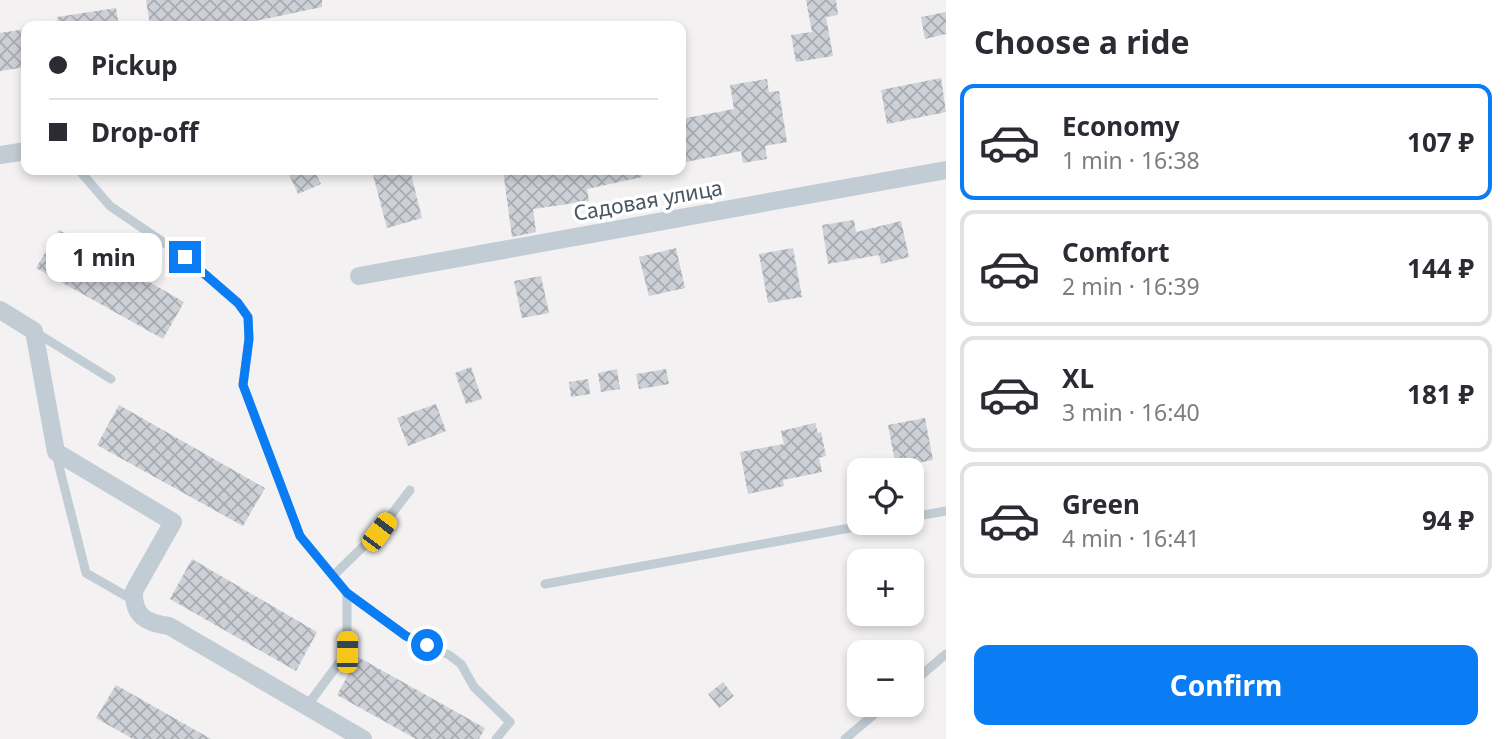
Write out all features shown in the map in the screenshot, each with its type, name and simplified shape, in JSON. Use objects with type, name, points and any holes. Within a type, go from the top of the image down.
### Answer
[{"type":"street","points":[[0,155],[21,152]]},
{"type":"street","name":"Садовая улица","points":[[359,276],[946,170]]},
{"type":"street","points":[[0,310],[34,331],[56,452],[173,522],[134,591],[133,600],[138,615],[149,623],[169,626],[363,739]]},
{"type":"lane","points":[[83,175],[110,206],[185,257],[238,303],[248,317],[249,339],[243,385],[300,536],[347,593],[406,636],[449,655],[461,664],[474,687],[510,722],[496,739]]},
{"type":"lane","points":[[34,331],[111,379]]},
{"type":"lane","points":[[56,452],[86,573],[133,600]]},
{"type":"lane","points":[[333,576],[379,532],[410,490]]},
{"type":"lane","points":[[924,515],[946,510]]},
{"type":"lane","points":[[545,584],[847,529]]},
{"type":"lane","points":[[307,706],[347,652],[347,593]]},
{"type":"lane","points":[[924,672],[946,654]]},
{"type":"lane","points":[[845,739],[871,717]]},
{"type":"building","points":[[146,0],[322,0],[322,7],[256,21],[149,21]]},
{"type":"building","points":[[806,0],[836,0],[838,15],[826,17],[833,56],[796,62],[791,35],[812,32]]},
{"type":"building","points":[[116,8],[118,21],[57,21],[57,17]]},
{"type":"building","points":[[946,12],[946,34],[925,39],[921,17]]},
{"type":"building","points":[[21,30],[21,68],[0,71],[0,33]]},
{"type":"building","points":[[941,78],[946,112],[887,124],[881,90]]},
{"type":"building","points":[[767,79],[769,92],[779,91],[787,142],[765,146],[767,159],[743,163],[741,151],[686,162],[686,118],[734,109],[730,85]]},
{"type":"building","points":[[289,175],[316,175],[321,184],[298,194]]},
{"type":"building","points":[[373,175],[411,175],[422,218],[387,228]]},
{"type":"building","points":[[504,175],[642,175],[587,189],[589,201],[533,209],[536,232],[512,237]]},
{"type":"building","points":[[854,220],[856,232],[901,221],[909,257],[881,264],[879,255],[828,264],[822,225]]},
{"type":"building","points":[[59,230],[184,302],[163,339],[36,268]]},
{"type":"building","points":[[676,248],[685,288],[649,296],[639,257]]},
{"type":"building","points":[[793,248],[802,297],[768,303],[759,254]]},
{"type":"building","points":[[541,276],[549,313],[522,318],[514,281]]},
{"type":"building","points":[[471,367],[482,399],[466,404],[455,373]]},
{"type":"building","points":[[617,369],[620,389],[601,392],[598,373]]},
{"type":"building","points":[[666,369],[669,384],[639,389],[636,374]]},
{"type":"building","points":[[588,379],[590,394],[571,397],[569,382]]},
{"type":"building","points":[[436,404],[446,431],[408,446],[397,418]]},
{"type":"building","points":[[119,405],[265,488],[243,526],[97,445]]},
{"type":"building","points":[[925,418],[933,460],[924,462],[924,458],[894,458],[888,425]]},
{"type":"building","points":[[815,423],[818,433],[821,432],[826,456],[819,458],[822,472],[783,480],[784,486],[748,494],[740,452],[784,444],[781,431]]},
{"type":"building","points":[[192,559],[317,632],[296,671],[170,599]]},
{"type":"building","points":[[358,657],[485,728],[479,739],[416,739],[337,695]]},
{"type":"building","points":[[723,682],[734,696],[719,708],[708,694]]},
{"type":"building","points":[[116,685],[211,739],[133,739],[96,718]]},
{"type":"route","points":[[185,257],[238,303],[248,317],[249,339],[243,385],[300,536],[347,593],[406,636],[427,645]]}]
